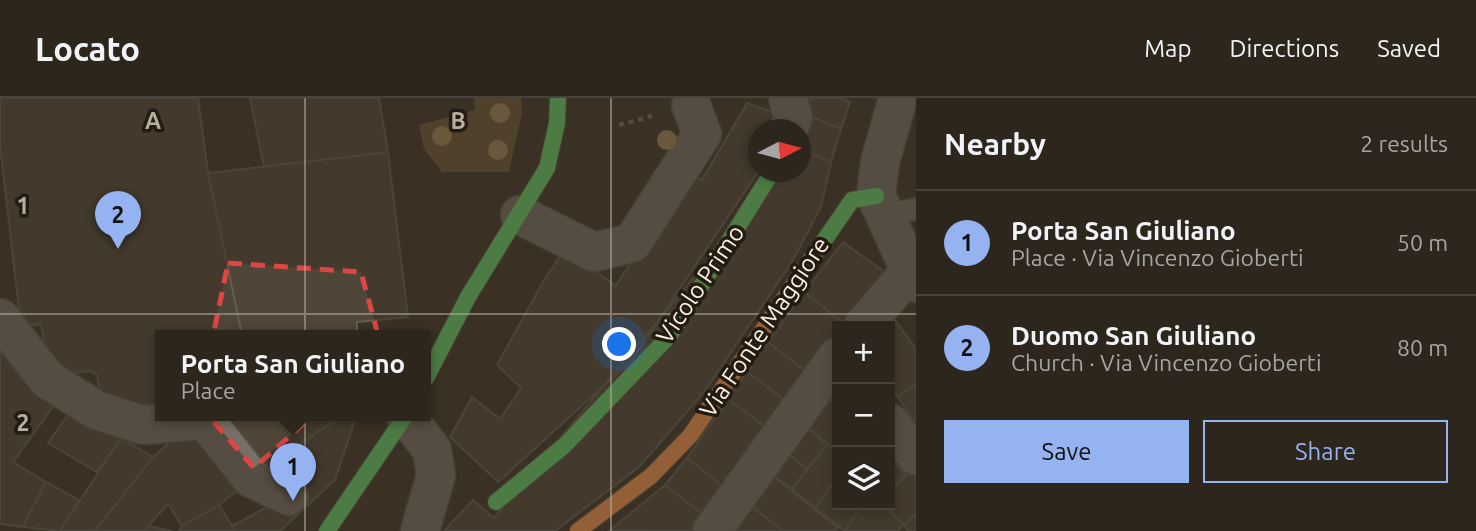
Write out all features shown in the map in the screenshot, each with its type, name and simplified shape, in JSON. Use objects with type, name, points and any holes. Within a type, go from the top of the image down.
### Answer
[{"type":"street","points":[[431,367],[467,297],[499,250],[547,168],[557,123],[558,98]]},
{"type":"street","points":[[788,98],[793,119]]},
{"type":"street","points":[[868,321],[913,277],[880,162],[898,98]]},
{"type":"street","points":[[520,215],[557,231],[580,248],[593,252],[632,243],[702,134],[691,105]]},
{"type":"street","name":"Vicolo Primo","points":[[496,502],[565,445],[671,334],[766,182]]},
{"type":"street","name":"Via Fonte Maggiore","points":[[592,528],[651,476],[690,436],[852,200],[891,207]]},
{"type":"street","points":[[0,318],[47,379],[96,410],[142,425],[192,421]]},
{"type":"street","points":[[712,531],[832,364]]},
{"type":"street","points":[[206,421],[251,478],[289,496]]},
{"type":"street","points":[[327,531],[402,421]]},
{"type":"street","points":[[409,421],[432,450],[436,475],[420,531]]},
{"type":"street","points":[[895,429],[916,456]]},
{"type":"highlighted area","points":[[228,263],[361,272],[383,353],[254,468],[199,405]]},
{"type":"shaded area","points":[[474,98],[521,98],[522,113],[509,172],[442,172],[424,149],[419,125],[475,110]]},
{"type":"building","points":[[0,98],[198,98],[208,173],[241,330],[155,330],[155,410],[100,394],[97,375],[90,371],[50,376],[41,324],[21,327],[0,145]]},
{"type":"building","points":[[250,98],[379,98],[388,152],[264,167]]},
{"type":"building","points":[[811,98],[840,98],[850,102],[841,129],[805,114]]},
{"type":"building","points":[[747,103],[784,116],[783,119],[748,119],[748,182],[751,182],[632,360],[498,482],[450,437],[472,397],[500,419],[521,388],[497,365],[544,280],[565,249],[616,286],[687,171],[702,180]]},
{"type":"building","points":[[805,114],[841,129],[831,162],[811,153],[811,119],[804,119]]},
{"type":"building","points":[[388,152],[408,317],[357,322],[357,330],[241,330],[208,173]]},
{"type":"building","points":[[811,153],[831,162],[821,207],[793,260],[705,391],[639,467],[555,531],[444,531],[473,500],[494,518],[773,182],[811,182]]},
{"type":"building","points":[[843,242],[886,273],[849,321],[841,321],[804,292]]},
{"type":"building","points":[[804,292],[841,321],[832,321],[832,346],[812,376],[768,342]]},
{"type":"building","points":[[892,316],[916,349],[916,383],[898,397],[895,392],[895,321],[888,321]]},
{"type":"building","points":[[768,342],[812,376],[791,405],[747,372]]},
{"type":"building","points":[[0,350],[60,397],[13,462],[46,482],[23,527],[0,524]]},
{"type":"building","points":[[747,372],[791,405],[771,431],[728,399]]},
{"type":"building","points":[[916,383],[916,424],[898,397]]},
{"type":"building","points":[[822,391],[832,402],[832,448],[800,422]]},
{"type":"building","points":[[728,399],[771,431],[730,492],[687,458]]},
{"type":"building","points":[[72,409],[121,438],[97,472],[48,443]]},
{"type":"building","points":[[228,421],[334,421],[261,469]]},
{"type":"building","points":[[334,421],[355,421],[335,480],[280,531],[235,531],[232,526],[293,493],[276,460]]},
{"type":"building","points":[[800,422],[827,445],[807,469],[783,450]]},
{"type":"building","points":[[187,427],[239,489],[219,505],[182,526],[168,504],[144,531],[95,531],[153,457]]},
{"type":"building","points":[[121,438],[153,457],[95,531],[60,531]]},
{"type":"building","points":[[827,445],[832,448],[832,485],[815,508],[792,489]]},
{"type":"building","points":[[783,450],[807,469],[792,489],[767,471]]},
{"type":"building","points":[[687,458],[730,492],[708,518],[665,485]]},
{"type":"building","points":[[895,464],[905,474],[895,486]]},
{"type":"building","points":[[913,468],[916,473],[916,514],[904,525],[889,510],[895,510],[895,487]]},
{"type":"building","points":[[767,471],[838,528],[835,531],[784,531],[746,503]]},
{"type":"building","points":[[46,482],[79,500],[60,531],[23,527]]},
{"type":"building","points":[[665,485],[708,518],[698,531],[610,530]]},
{"type":"building","points":[[832,485],[832,510],[859,510],[845,531],[815,508]]},
{"type":"building","points":[[746,503],[784,531],[728,531]]},
{"type":"building","points":[[219,505],[235,531],[179,531],[182,526]]},
{"type":"building","points":[[859,510],[889,510],[904,525],[897,531],[845,531]]},
{"type":"building","points":[[916,514],[916,531],[908,531],[904,525]]},
{"type":"building","points":[[148,526],[172,531],[144,531]]},
{"type":"traffic: fast","points":[[431,368],[468,297],[547,168],[557,123],[558,98]]},
{"type":"traffic: fast","points":[[496,502],[565,445],[671,334],[766,182]]},
{"type":"traffic: fast","points":[[810,261],[852,200],[876,196]]},
{"type":"traffic: fast","points":[[327,531],[402,421]]},
{"type":"traffic: slow","points":[[578,531],[651,476],[690,436],[810,261]]},
{"type":"place","name":"Duomo San Giuliano","points":[[118,249]]},
{"type":"place","name":"Porta San Giuliano","points":[[293,501]]}]
